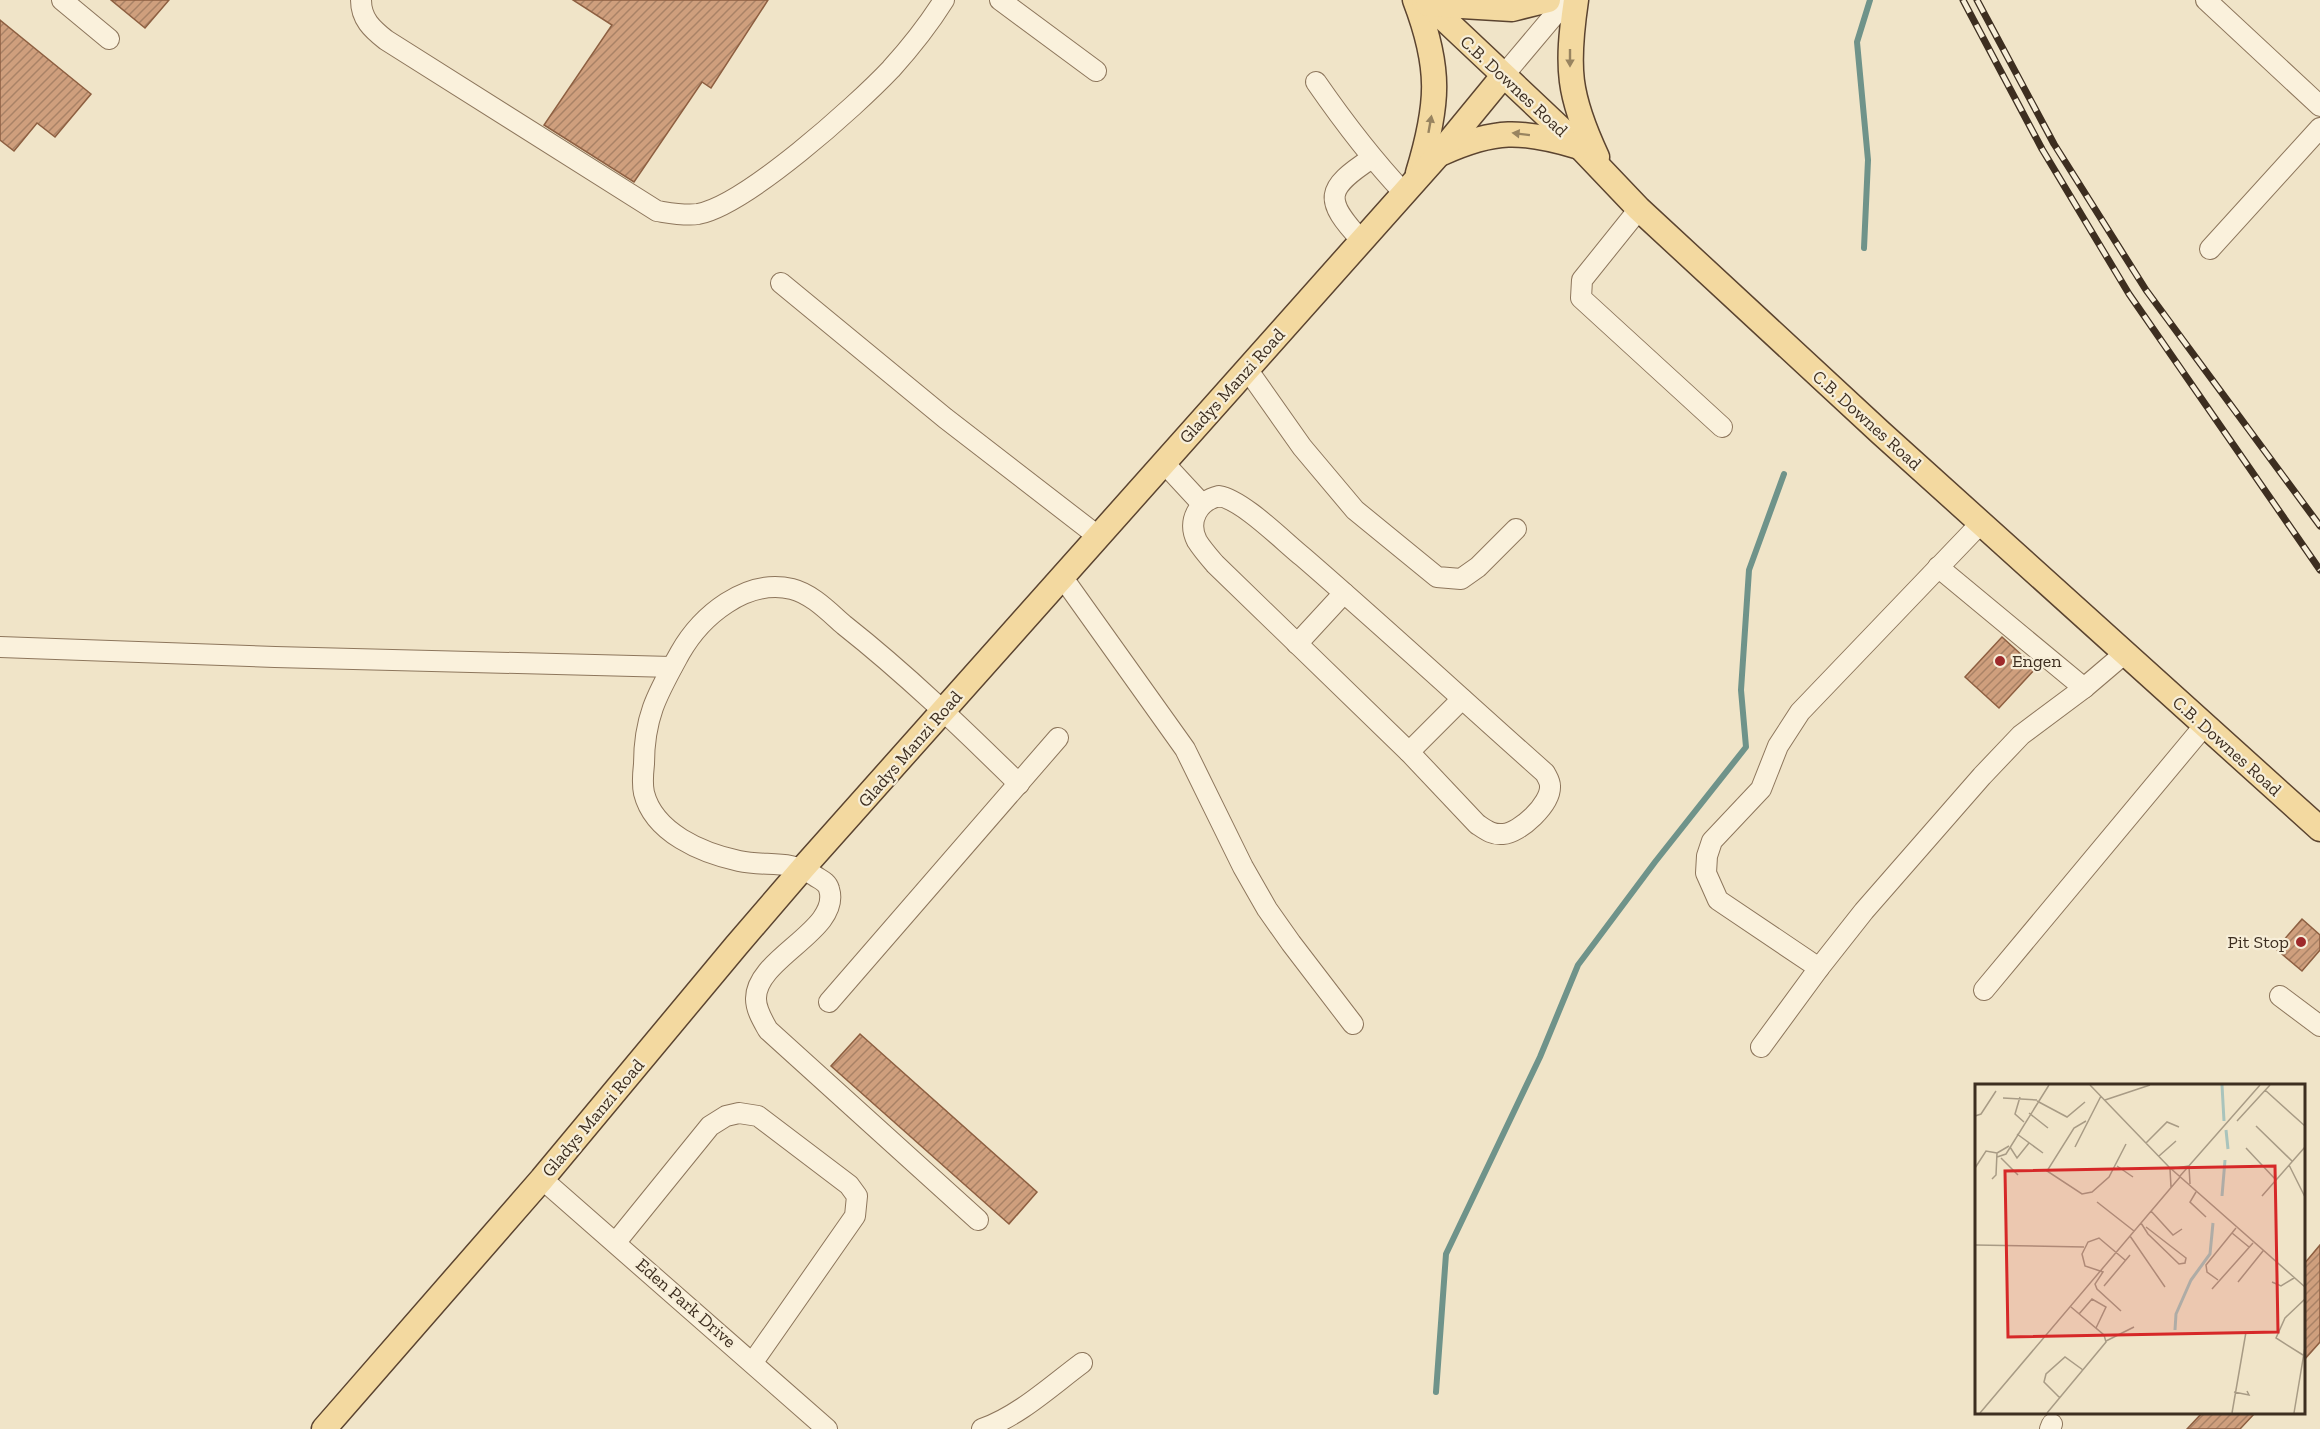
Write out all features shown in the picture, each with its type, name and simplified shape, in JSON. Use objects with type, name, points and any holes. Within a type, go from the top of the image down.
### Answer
[{"type":"main road","points":[[1410,187],[1430,126],[1434,80],[1434,62],[1422,1],[1512,9],[1548,0]]},
{"type":"main road","points":[[1576,0],[1571,35],[1571,82],[1582,125],[1604,172]]},
{"type":"main road","name":"C.B. Downes Road","points":[[1422,1],[1579,146],[1640,209],[2124,654],[2320,829]]},
{"type":"main road","name":"Gladys Manzi Road","points":[[324,1429],[542,1179],[803,868],[1410,187],[1503,76]]},
{"type":"main road","points":[[1439,154],[1471,141],[1510,133],[1579,146]]},
{"type":"street","points":[[62,0],[109,39]]},
{"type":"street","points":[[361,0],[363,16],[372,29],[386,40],[657,211],[699,214],[745,191],[814,139],[891,69],[934,17],[945,0]]},
{"type":"street","points":[[1000,0],[1096,71]]},
{"type":"street","points":[[1503,76],[1567,0]]},
{"type":"street","points":[[2206,0],[2320,106]]},
{"type":"street","points":[[1316,82],[1371,158],[1410,187]]},
{"type":"street","points":[[2210,249],[2320,128]]},
{"type":"street","points":[[1362,241],[1337,211],[1335,193],[1346,174],[1371,158]]},
{"type":"street","points":[[1640,209],[1582,280],[1581,298],[1722,427]]},
{"type":"street","points":[[781,283],[945,418],[1099,537]]},
{"type":"street","points":[[1247,369],[1302,447],[1355,510],[1437,577],[1461,579],[1478,567],[1516,529]]},
{"type":"street","points":[[1164,463],[1202,504]]},
{"type":"street","points":[[1219,496],[1236,503],[1344,593],[1545,773],[1549,780],[1547,799],[1532,817],[1522,827],[1506,834],[1489,832],[1477,824],[1409,752],[1215,564],[1197,541],[1193,527],[1196,510],[1202,504],[1219,496]]},
{"type":"street","points":[[1819,968],[1718,900],[1706,873],[1707,856],[1712,841],[1761,789],[1778,746],[1800,712],[1981,523]]},
{"type":"street","points":[[1938,567],[2084,688]]},
{"type":"street","points":[[1063,578],[1185,749],[1243,867],[1267,909],[1353,1024]]},
{"type":"street","points":[[978,1220],[768,1030],[759,1014],[756,1000],[757,987],[764,976],[813,928],[826,911],[830,902],[827,884],[803,868],[790,864],[741,861],[717,854],[671,832],[656,819],[643,791],[647,724],[656,697],[672,667],[703,621],[732,601],[752,591],[765,588],[793,589],[810,597],[944,711],[1019,784]]},
{"type":"street","points":[[1297,644],[1344,593]]},
{"type":"street","points":[[0,647],[275,657],[672,667]]},
{"type":"street","points":[[1761,1047],[1819,968],[1872,902],[2021,735],[2084,688],[2124,654]]},
{"type":"street","points":[[1409,752],[1462,699]]},
{"type":"street","points":[[1984,990],[2204,726]]},
{"type":"street","points":[[829,1002],[1058,738]]},
{"type":"street","points":[[2280,996],[2320,1026]]},
{"type":"street","points":[[616,1242],[710,1126],[726,1116],[739,1113],[758,1116],[849,1185],[857,1196],[855,1216],[753,1362]]},
{"type":"street","name":"Eden Park Drive","points":[[542,1179],[827,1429]]},
{"type":"street","points":[[982,1429],[1028,1403],[1082,1363]]},
{"type":"building","points":[[111,0],[169,0],[145,28]]},
{"type":"building","points":[[573,0],[768,0],[711,88],[702,82],[634,182],[544,125],[612,25]]},
{"type":"building","points":[[0,20],[91,94],[55,137],[37,123],[14,151],[0,140]]},
{"type":"building","points":[[2002,637],[2036,668],[1999,708],[1965,677]]},
{"type":"building","name":"Pit Stop","points":[[2302,919],[2320,935],[2320,950],[2302,971],[2276,949]]},
{"type":"building","points":[[860,1034],[1037,1192],[1009,1224],[831,1066]]},
{"type":"building","points":[[2320,1245],[2320,1342],[2305,1359],[2305,1263]]},
{"type":"building","points":[[2201,1414],[2254,1414],[2240,1429],[2187,1429]]},
{"type":"waterway","points":[[1864,248],[1868,160],[1857,42],[1870,0]]},
{"type":"waterway","points":[[1436,1392],[1446,1254],[1540,1057],[1578,965],[1655,862],[1746,747],[1741,690],[1749,570],[1784,474]]},
{"type":"railway","points":[[1963,0],[2042,149],[2129,294],[2320,570]]},
{"type":"railway","points":[[1977,0],[2054,144],[2146,290],[2320,526]]},
{"type":"place","name":"Engen","points":[[2000,661]]},
{"type":"place","name":"Pit Stop","points":[[2301,942]]}]
